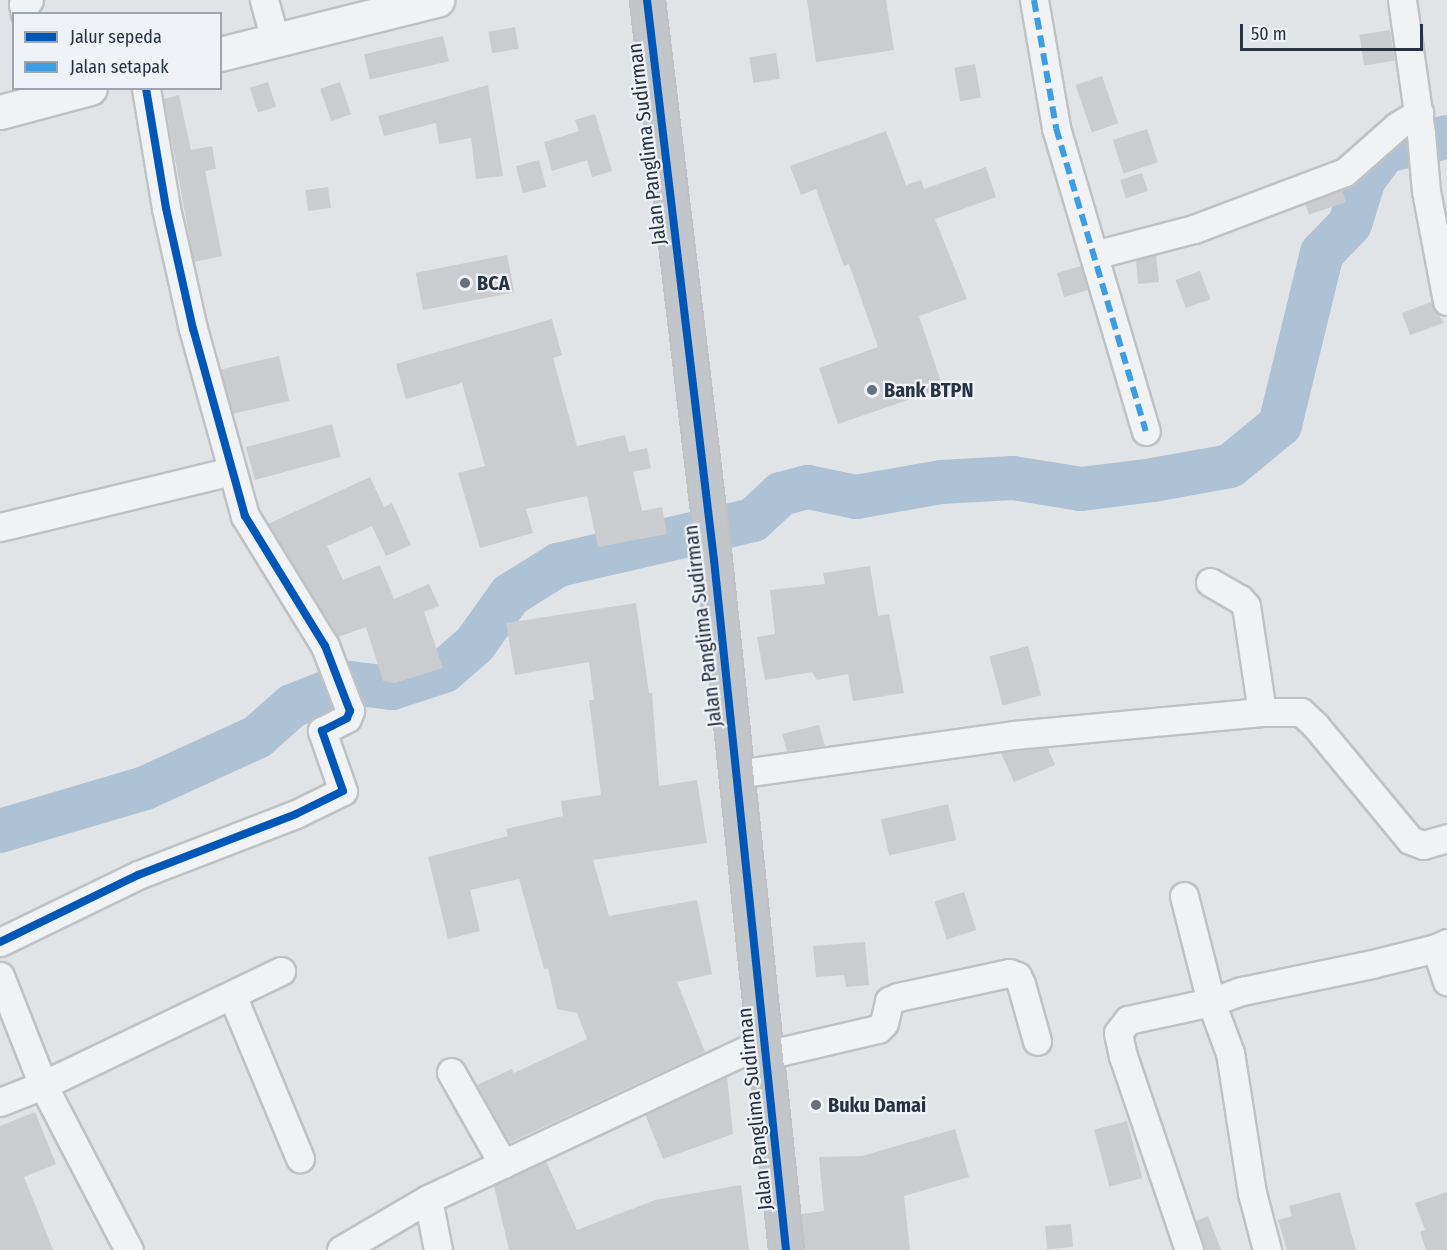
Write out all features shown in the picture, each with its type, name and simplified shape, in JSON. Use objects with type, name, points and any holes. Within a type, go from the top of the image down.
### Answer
[{"type":"main road","name":"Jalan Panglima Sudirman","points":[[647,0],[714,560],[786,1250]]},
{"type":"street","points":[[25,12],[23,4],[29,0]]},
{"type":"street","points":[[264,0],[275,40]]},
{"type":"street","points":[[222,53],[437,0]]},
{"type":"street","points":[[1034,0],[1056,128],[1146,431]]},
{"type":"street","points":[[1402,0],[1420,124],[1426,191],[1447,301]]},
{"type":"street","points":[[0,112],[52,94],[77,90]]},
{"type":"street","points":[[0,942],[138,875],[343,793],[321,731],[350,715],[348,705],[330,657],[244,516],[193,329],[166,208],[146,90]]},
{"type":"street","points":[[1094,255],[1194,229],[1345,172],[1397,126],[1420,124]]},
{"type":"street","points":[[0,527],[231,471]]},
{"type":"street","points":[[1210,582],[1240,599],[1246,606],[1262,712]]},
{"type":"street","points":[[736,774],[1014,735],[1262,712],[1301,712],[1309,717],[1410,840],[1423,845],[1447,838]]},
{"type":"street","points":[[1184,896],[1211,1002],[1230,1053],[1252,1193],[1267,1250]]},
{"type":"street","points":[[1189,1250],[1123,1056],[1118,1033],[1128,1020],[1211,1002],[1242,991],[1441,946],[1447,981]]},
{"type":"street","points":[[0,1102],[43,1085],[281,971]]},
{"type":"street","points":[[340,1250],[428,1199],[766,1048],[878,1029],[884,1023],[889,1001],[898,997],[1010,972],[1017,976],[1022,984],[1037,1041]]},
{"type":"street","points":[[0,976],[43,1085],[129,1250]]},
{"type":"street","points":[[232,995],[300,1158]]},
{"type":"street","points":[[452,1072],[503,1164]]},
{"type":"street","points":[[428,1199],[438,1250]]},
{"type":"building","points":[[807,0],[886,0],[894,50],[816,62]]},
{"type":"building","points":[[515,27],[519,49],[492,53],[488,32]]},
{"type":"building","points":[[1390,30],[1395,61],[1364,65],[1359,35]]},
{"type":"building","points":[[443,36],[449,61],[370,80],[364,54]]},
{"type":"building","points":[[776,53],[780,79],[753,83],[749,57]]},
{"type":"building","points":[[975,64],[981,97],[960,101],[954,68]]},
{"type":"building","points":[[1102,76],[1118,123],[1092,132],[1076,85]]},
{"type":"building","points":[[268,82],[276,107],[258,113],[250,88]]},
{"type":"building","points":[[340,82],[351,114],[331,121],[320,89]]},
{"type":"building","points":[[488,85],[503,176],[476,179],[471,138],[439,144],[436,123],[384,136],[378,116]]},
{"type":"building","points":[[179,95],[191,150],[212,146],[216,169],[205,171],[222,256],[194,262],[164,99]]},
{"type":"building","points":[[595,114],[612,171],[592,177],[587,160],[552,171],[544,142],[579,131],[575,120]]},
{"type":"building","points":[[1147,129],[1158,162],[1124,173],[1113,140]]},
{"type":"building","points":[[886,131],[906,185],[921,180],[924,189],[986,167],[996,197],[935,219],[967,299],[919,316],[943,388],[838,424],[819,368],[878,347],[849,264],[844,266],[816,189],[801,195],[790,166]]},
{"type":"building","points":[[539,160],[546,187],[523,193],[516,166]]},
{"type":"building","points":[[1142,173],[1148,191],[1126,198],[1120,180]]},
{"type":"building","points":[[328,187],[331,208],[308,211],[305,190]]},
{"type":"building","points":[[1342,190],[1346,202],[1309,214],[1305,202]]},
{"type":"building","name":"BCA","points":[[507,255],[514,292],[423,310],[416,273]]},
{"type":"building","points":[[1156,255],[1159,282],[1138,284],[1136,260]]},
{"type":"building","points":[[1081,266],[1088,290],[1064,297],[1057,273]]},
{"type":"building","points":[[1200,271],[1210,299],[1186,308],[1176,280]]},
{"type":"building","points":[[1431,302],[1444,323],[1410,335],[1402,313]]},
{"type":"building","points":[[552,319],[562,355],[553,358],[577,446],[625,435],[629,452],[647,448],[651,468],[633,472],[642,511],[662,507],[667,534],[598,547],[587,496],[526,509],[533,533],[480,548],[458,473],[485,466],[462,383],[406,399],[396,364]]},
{"type":"building","points":[[279,356],[289,401],[231,414],[221,369]]},
{"type":"building","points":[[332,424],[341,457],[255,480],[246,447]]},
{"type":"building","points":[[370,477],[384,507],[392,503],[411,545],[386,556],[372,526],[327,546],[343,580],[380,565],[394,599],[429,584],[439,606],[424,612],[443,668],[395,683],[383,681],[366,627],[338,637],[268,524]]},
{"type":"building","points":[[870,566],[878,616],[889,614],[904,693],[853,701],[848,674],[817,680],[812,672],[765,680],[757,637],[775,634],[770,590],[825,584],[823,573]]},
{"type":"building","points":[[636,603],[649,693],[652,693],[659,786],[697,780],[707,843],[593,860],[609,916],[697,900],[712,974],[677,982],[705,1052],[509,1143],[477,1085],[512,1069],[514,1073],[587,1039],[577,1013],[557,1009],[548,968],[544,969],[519,879],[470,890],[480,931],[448,939],[428,857],[508,836],[506,829],[563,816],[561,801],[601,795],[589,700],[594,700],[589,662],[515,675],[506,623]]},
{"type":"building","points":[[1028,646],[1041,695],[1003,706],[989,656]]},
{"type":"building","points":[[819,725],[825,746],[787,751],[782,734]]},
{"type":"building","points":[[1048,748],[1055,765],[1014,782],[1001,753]]},
{"type":"building","points":[[948,804],[956,840],[889,856],[881,820]]},
{"type":"building","points":[[964,892],[976,930],[947,940],[935,902]]},
{"type":"building","points":[[865,942],[869,985],[846,987],[844,975],[816,977],[813,946]]},
{"type":"building","points":[[727,1076],[733,1134],[663,1159],[645,1114]]},
{"type":"building","points":[[35,1112],[56,1164],[24,1177],[53,1250],[0,1250],[0,1126]]},
{"type":"building","points":[[1127,1121],[1142,1178],[1109,1187],[1094,1130]]},
{"type":"building","points":[[955,1129],[969,1177],[904,1196],[910,1250],[804,1250],[801,1214],[824,1211],[819,1157],[862,1156]]},
{"type":"building","points":[[546,1161],[577,1230],[655,1200],[741,1185],[749,1250],[509,1250],[494,1186]]},
{"type":"building","points":[[1340,1192],[1356,1250],[1287,1250],[1278,1220],[1292,1216],[1289,1206]]},
{"type":"building","points":[[1447,1192],[1447,1250],[1426,1250],[1420,1232],[1425,1230],[1415,1203]]},
{"type":"building","points":[[1208,1216],[1221,1250],[1204,1250],[1196,1221]]},
{"type":"building","points":[[1071,1224],[1073,1247],[1047,1249],[1045,1226]]},
{"type":"waterway","points":[[0,831],[145,788],[257,737],[292,706],[350,683],[392,688],[444,671],[475,644],[510,595],[558,565],[753,520],[781,494],[808,487],[856,497],[941,482],[1013,478],[1081,489],[1153,480],[1230,466],[1280,425],[1322,253],[1350,224],[1364,179],[1385,151],[1447,137]]},
{"type":"marked path","points":[[1034,0],[1056,128],[1146,431]]},
{"type":"cycle path","points":[[647,0],[714,560],[786,1250]]},
{"type":"cycle path","points":[[0,942],[138,875],[296,814],[343,791],[322,731],[347,718],[350,711],[325,646],[245,516],[193,329],[166,208],[146,90]]},
{"type":"place","name":"BCA","points":[[465,283]]},
{"type":"place","name":"Bank BTPN","points":[[872,390]]},
{"type":"place","name":"Buku Damai","points":[[816,1105]]}]
